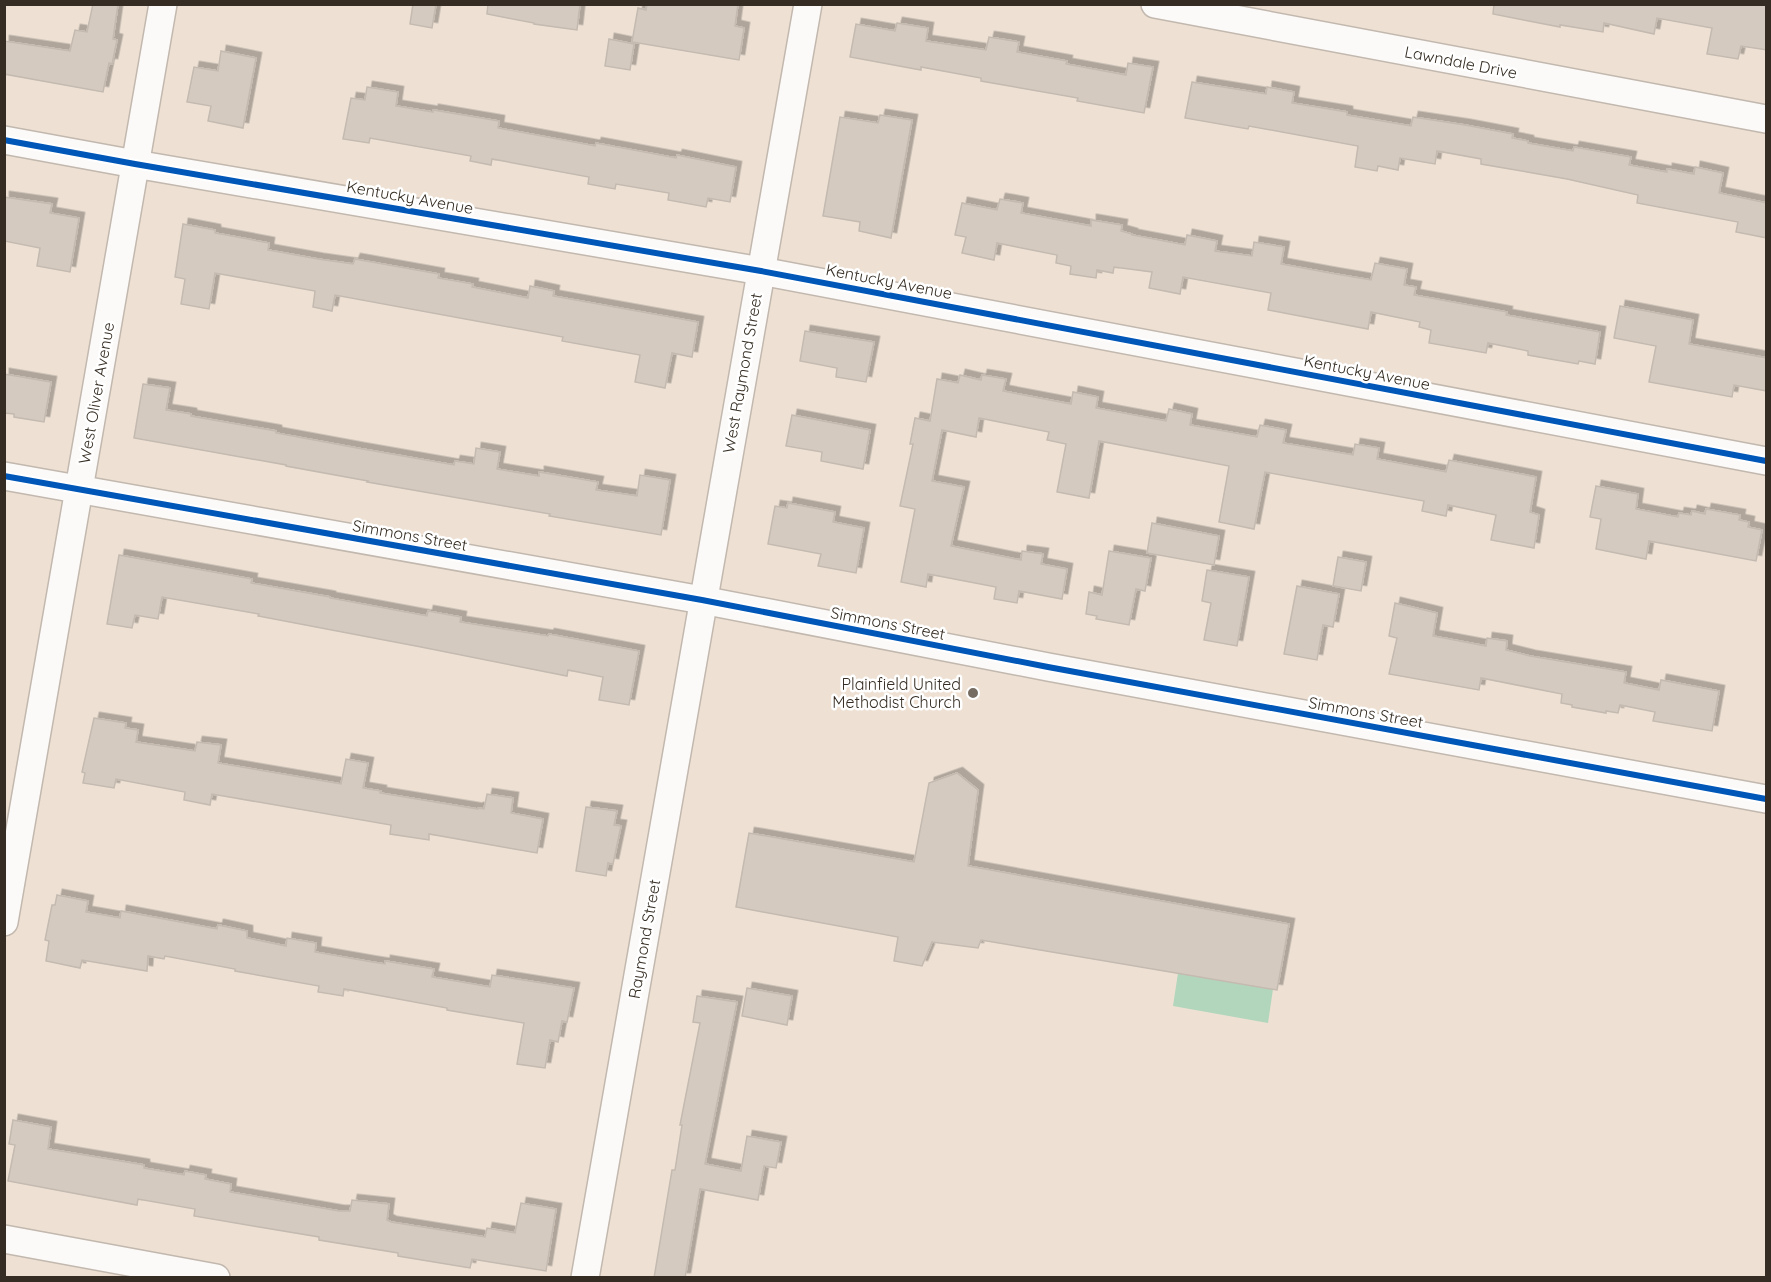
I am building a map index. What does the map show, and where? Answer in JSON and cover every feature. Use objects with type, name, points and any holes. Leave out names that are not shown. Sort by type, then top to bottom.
[{"type":"street","name":"West Oliver Avenue","points":[[4,922],[163,4]]},
{"type":"street","name":"West Raymond Street","points":[[702,600],[808,4]]},
{"type":"street","name":"Lawndale Drive","points":[[1155,4],[1767,119]]},
{"type":"street","name":"Kentucky Avenue","points":[[4,140],[761,271],[1767,461]]},
{"type":"street","name":"Simmons Street","points":[[4,476],[702,600],[1059,669],[1767,799]]},
{"type":"street","name":"Raymond Street","points":[[585,1278],[702,600]]},
{"type":"street","points":[[4,1239],[216,1278]]},
{"type":"green space","points":[[1178,973],[1273,989],[1268,1023],[1173,1006]]},
{"type":"building","points":[[93,4],[118,4],[113,39],[117,40],[103,92],[4,74],[4,41],[70,51],[75,30],[87,32]]},
{"type":"building","points":[[413,4],[436,4],[432,28],[410,24]]},
{"type":"building","points":[[488,4],[580,4],[577,30],[487,14]]},
{"type":"building","points":[[647,4],[738,4],[735,26],[744,28],[739,60],[632,42],[638,8],[646,10]]},
{"type":"building","points":[[1494,4],[1767,4],[1767,50],[1741,46],[1738,59],[1707,54],[1712,28],[1657,18],[1654,34],[1604,23],[1603,32],[1560,25],[1560,27],[1493,14]]},
{"type":"building","points":[[897,23],[928,28],[926,41],[986,50],[989,37],[1019,42],[1017,52],[1126,75],[1128,63],[1153,67],[1144,113],[1077,101],[1078,98],[981,81],[981,78],[850,57],[856,24],[895,31]]},
{"type":"building","points":[[609,39],[634,44],[630,70],[605,66]]},
{"type":"building","points":[[221,51],[256,58],[243,128],[208,121],[211,106],[187,102],[194,67],[218,71]]},
{"type":"building","points":[[1192,82],[1266,94],[1267,87],[1294,92],[1292,103],[1347,112],[1347,115],[1411,126],[1413,117],[1465,125],[1513,134],[1512,138],[1528,141],[1528,143],[1573,151],[1574,147],[1631,157],[1629,165],[1667,172],[1667,169],[1694,174],[1695,167],[1723,173],[1719,193],[1767,203],[1767,238],[1736,232],[1738,222],[1637,203],[1638,195],[1567,179],[1481,164],[1481,159],[1437,151],[1435,164],[1400,158],[1398,170],[1378,166],[1377,171],[1355,167],[1358,146],[1249,126],[1248,129],[1185,118]]},
{"type":"building","points":[[367,87],[398,92],[396,106],[499,121],[498,128],[595,146],[596,143],[676,158],[677,155],[736,167],[730,202],[708,198],[706,207],[668,200],[669,193],[616,184],[615,189],[588,184],[589,177],[492,159],[491,165],[470,161],[471,156],[370,138],[369,143],[343,139],[351,98],[365,100]]},
{"type":"building","points":[[880,115],[912,120],[891,238],[859,231],[860,222],[823,216],[840,117],[878,123]]},
{"type":"building","points":[[4,197],[52,204],[50,213],[79,218],[70,272],[37,266],[40,248],[4,241]]},
{"type":"building","points":[[1000,199],[1023,203],[1021,213],[1091,226],[1091,220],[1122,225],[1121,231],[1132,235],[1185,245],[1187,235],[1217,241],[1215,251],[1252,256],[1254,242],[1284,247],[1281,264],[1330,273],[1371,280],[1375,263],[1407,269],[1404,285],[1416,287],[1414,295],[1600,332],[1595,364],[1579,361],[1578,364],[1528,355],[1528,351],[1488,343],[1486,353],[1429,343],[1431,330],[1419,327],[1420,322],[1371,312],[1368,329],[1268,310],[1271,293],[1183,277],[1180,294],[1149,288],[1152,272],[1114,267],[1113,273],[1097,270],[1096,278],[1070,274],[1071,266],[1056,263],[1057,255],[997,243],[994,260],[962,253],[966,237],[955,235],[962,203],[997,210]]},
{"type":"building","points":[[183,224],[215,230],[215,233],[269,243],[268,250],[353,264],[355,259],[439,274],[438,278],[528,298],[530,286],[554,291],[553,296],[698,322],[692,357],[672,353],[665,388],[635,382],[640,355],[562,341],[563,337],[335,295],[332,311],[313,307],[315,291],[215,273],[209,309],[181,304],[185,279],[175,277]]},
{"type":"building","points":[[1620,306],[1693,320],[1689,344],[1767,358],[1767,391],[1734,385],[1732,397],[1649,382],[1656,346],[1614,338]]},
{"type":"building","points":[[805,331],[874,342],[866,382],[836,377],[837,368],[800,361]]},
{"type":"building","points":[[4,374],[51,382],[44,422],[4,413]]},
{"type":"building","points":[[960,375],[981,380],[982,375],[1006,379],[1003,391],[1071,404],[1073,392],[1098,397],[1096,408],[1166,421],[1169,409],[1192,414],[1190,425],[1257,437],[1260,425],[1286,430],[1283,443],[1353,455],[1355,444],[1379,448],[1377,459],[1446,472],[1449,460],[1536,477],[1530,512],[1539,515],[1534,548],[1491,540],[1496,515],[1448,505],[1446,516],[1422,511],[1424,501],[1265,472],[1254,529],[1219,522],[1229,466],[1099,441],[1089,498],[1057,492],[1066,444],[1047,440],[1049,432],[979,418],[976,437],[942,430],[932,481],[964,487],[951,546],[1021,560],[1022,551],[1043,554],[1041,564],[1067,569],[1062,599],[1019,591],[1017,603],[994,599],[996,587],[928,574],[926,587],[901,582],[915,509],[900,506],[913,444],[910,444],[915,418],[930,421],[937,379],[958,383]]},
{"type":"building","points":[[143,384],[170,388],[166,410],[357,448],[454,465],[455,461],[474,464],[476,448],[500,452],[497,469],[539,476],[539,472],[598,482],[596,490],[637,496],[640,475],[670,480],[661,535],[134,438]]},
{"type":"building","points":[[792,415],[870,430],[863,469],[821,461],[822,452],[786,446]]},
{"type":"building","points":[[1596,486],[1638,494],[1636,509],[1678,517],[1679,513],[1691,515],[1692,511],[1705,514],[1706,509],[1740,515],[1739,520],[1749,522],[1748,527],[1762,530],[1756,561],[1649,541],[1646,559],[1596,549],[1601,519],[1590,517]]},
{"type":"building","points":[[788,503],[835,512],[833,522],[864,528],[856,573],[818,566],[821,554],[768,544],[775,506],[787,508]]},
{"type":"building","points":[[1152,523],[1219,536],[1214,565],[1147,553]]},
{"type":"building","points":[[1109,551],[1151,558],[1145,591],[1136,589],[1129,625],[1096,619],[1097,616],[1086,614],[1089,592],[1102,595]]},
{"type":"building","points":[[119,555],[252,579],[251,583],[427,616],[428,611],[461,617],[460,622],[548,636],[549,634],[639,651],[629,705],[599,700],[603,677],[568,670],[567,676],[258,616],[259,614],[162,597],[158,619],[135,615],[132,628],[107,624]]},
{"type":"building","points":[[1338,557],[1366,562],[1361,591],[1333,586]]},
{"type":"building","points":[[1207,570],[1249,577],[1237,646],[1204,640],[1211,603],[1202,601]]},
{"type":"building","points":[[1297,586],[1339,594],[1333,627],[1323,625],[1317,660],[1284,654]]},
{"type":"building","points":[[1395,603],[1437,613],[1433,636],[1486,646],[1487,638],[1507,641],[1506,650],[1626,672],[1624,683],[1659,690],[1661,680],[1719,691],[1712,731],[1653,721],[1655,712],[1620,705],[1618,713],[1572,707],[1572,705],[1561,703],[1562,694],[1481,678],[1479,690],[1389,674],[1397,638],[1389,636]]},
{"type":"building","points":[[94,718],[126,723],[125,728],[138,730],[136,742],[195,751],[197,742],[221,745],[218,763],[341,784],[346,759],[368,763],[363,788],[381,791],[380,793],[478,809],[484,809],[487,794],[513,798],[511,813],[543,819],[537,853],[429,834],[429,840],[390,834],[391,825],[212,794],[210,805],[184,800],[185,792],[116,779],[114,788],[83,783],[85,773],[82,772]]},
{"type":"building","points":[[957,773],[978,790],[968,866],[1289,924],[1277,990],[981,940],[978,948],[932,942],[922,966],[894,961],[898,937],[736,907],[749,833],[914,862],[929,783]]},
{"type":"building","points":[[586,807],[617,811],[614,825],[621,826],[613,864],[608,863],[606,876],[576,871]]},
{"type":"building","points":[[57,895],[88,901],[86,912],[120,918],[121,911],[217,929],[218,925],[247,931],[247,938],[286,946],[287,938],[316,943],[315,952],[385,964],[385,961],[434,969],[432,977],[490,987],[492,975],[574,988],[567,1022],[562,1021],[558,1042],[550,1040],[545,1068],[517,1064],[524,1023],[344,989],[343,996],[318,992],[319,986],[165,956],[164,959],[148,956],[147,971],[82,960],[80,968],[46,961],[49,941],[45,940],[52,905],[55,905]]},
{"type":"building","points":[[747,988],[792,996],[787,1025],[742,1016]]},
{"type":"building","points":[[697,996],[737,1002],[705,1164],[741,1171],[747,1136],[781,1142],[776,1168],[764,1166],[758,1200],[700,1189],[685,1278],[654,1278],[700,1023],[693,1022]]},
{"type":"building","points":[[13,1120],[51,1127],[48,1149],[144,1165],[144,1168],[184,1175],[185,1171],[206,1175],[205,1179],[231,1184],[230,1192],[339,1211],[350,1211],[352,1200],[389,1204],[387,1220],[391,1222],[485,1237],[487,1228],[515,1233],[521,1203],[556,1209],[546,1271],[472,1259],[470,1268],[398,1256],[398,1253],[319,1240],[319,1237],[194,1216],[195,1209],[138,1199],[137,1205],[8,1181],[15,1145],[9,1144]]},
{"type":"cycle path","points":[[4,140],[761,271],[1766,461]]},
{"type":"cycle path","points":[[4,476],[702,600],[1048,667],[1766,799]]},
{"type":"place","name":"Plainfield United Methodist Church","points":[[973,693]]}]
